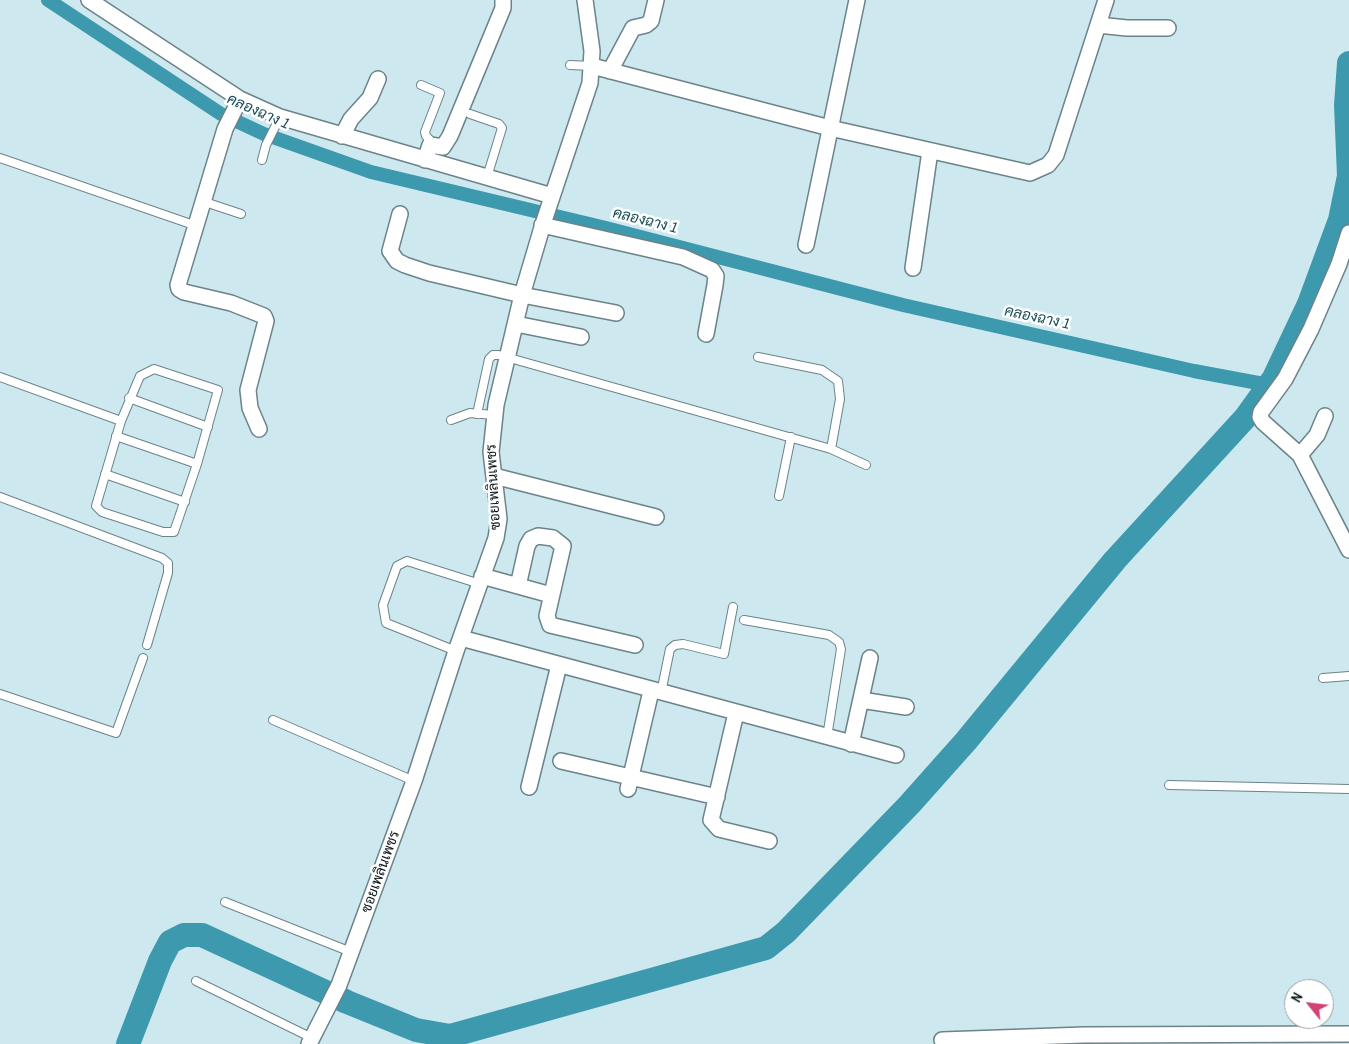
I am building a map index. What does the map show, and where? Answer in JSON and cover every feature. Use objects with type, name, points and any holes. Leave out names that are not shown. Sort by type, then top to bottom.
[{"type":"street","points":[[89,0],[238,102],[278,120],[342,136],[487,178],[546,214],[683,257],[712,270],[716,276],[716,286],[706,334]]},
{"type":"street","points":[[425,160],[430,145],[443,147],[450,136],[503,8],[503,0]]},
{"type":"street","name":"ซอยเพลินเพชร","points":[[310,1041],[324,1018],[339,985],[414,781],[458,644],[496,538],[499,519],[492,452],[494,416],[522,295],[546,214],[585,103],[592,66],[585,0]]},
{"type":"street","points":[[610,71],[633,28],[646,25],[651,21],[656,0]]},
{"type":"street","points":[[806,245],[857,0]]},
{"type":"street","points":[[592,66],[830,128],[1030,173],[1048,165],[1063,140],[1106,0]]},
{"type":"street","points":[[1098,24],[1127,28],[1168,28]]},
{"type":"street","points":[[342,136],[351,119],[370,98],[378,79]]},
{"type":"street","points":[[238,102],[228,120],[205,202],[179,277],[179,289],[264,316],[266,321],[248,390],[250,408],[259,429]]},
{"type":"street","points":[[913,268],[930,152]]},
{"type":"street","points":[[400,214],[390,246],[392,256],[397,262],[429,273],[522,295],[616,313]]},
{"type":"street","points":[[1349,233],[1339,264],[1310,329],[1285,379],[1261,412],[1260,417],[1263,422],[1300,455],[1349,550]]},
{"type":"street","points":[[516,324],[581,337]]},
{"type":"street","points":[[1300,455],[1317,435],[1325,416]]},
{"type":"street","points":[[494,476],[656,517]]},
{"type":"street","points":[[518,586],[527,546],[531,539],[538,536],[552,538],[563,546],[551,595],[548,616],[550,625],[636,645]]},
{"type":"street","points":[[481,580],[518,586],[551,595]]},
{"type":"street","points":[[458,644],[559,665],[896,755]]},
{"type":"street","points":[[850,744],[870,658]]},
{"type":"street","points":[[529,787],[559,665]]},
{"type":"street","points":[[629,783],[656,692]]},
{"type":"street","points":[[861,700],[906,707]]},
{"type":"street","points":[[736,713],[712,820],[714,826],[718,829],[769,841]]},
{"type":"street","points":[[561,761],[629,783],[717,796]]},
{"type":"street","points":[[942,1040],[1084,1035],[1349,1034]]},
{"type":"lane","points":[[570,65],[592,66]]},
{"type":"lane","points":[[421,85],[440,93],[425,132],[430,140],[430,145]]},
{"type":"lane","points":[[470,114],[499,124],[502,128],[487,178]]},
{"type":"lane","points":[[262,160],[278,120]]},
{"type":"lane","points":[[0,158],[188,223]]},
{"type":"lane","points":[[205,202],[241,214]]},
{"type":"lane","points":[[477,414],[489,359],[493,356],[508,356],[831,449],[866,465]]},
{"type":"lane","points":[[758,357],[822,370],[838,381],[840,398],[831,449]]},
{"type":"lane","points":[[154,368],[216,388],[219,393],[177,529],[171,533],[111,514],[96,506],[121,421],[140,376],[154,368]]},
{"type":"lane","points":[[0,377],[121,421]]},
{"type":"lane","points":[[130,398],[208,427]]},
{"type":"lane","points":[[451,420],[463,414],[494,416]]},
{"type":"lane","points":[[116,436],[197,464]]},
{"type":"lane","points":[[779,496],[791,437]]},
{"type":"lane","points":[[105,474],[185,502]]},
{"type":"lane","points":[[0,497],[162,558],[168,563],[168,573],[147,645]]},
{"type":"lane","points":[[458,644],[386,623],[383,605],[397,566],[408,561],[481,580]]},
{"type":"lane","points":[[656,692],[670,649],[675,645],[683,644],[724,654],[733,607]]},
{"type":"lane","points":[[744,620],[829,635],[839,642],[841,649],[827,738]]},
{"type":"lane","points":[[0,694],[111,734],[116,733],[143,658]]},
{"type":"lane","points":[[1323,678],[1349,676]]},
{"type":"lane","points":[[272,720],[414,781]]},
{"type":"lane","points":[[1169,785],[1349,789]]},
{"type":"lane","points":[[225,902],[351,952]]},
{"type":"lane","points":[[196,981],[310,1041]]},
{"type":"waterway","name":"คลองฉาง 1","points":[[48,0],[221,114],[264,134],[371,172],[606,228],[903,305],[1194,371],[1269,385]]},
{"type":"waterway","points":[[128,1044],[160,961],[170,942],[184,935],[202,935],[347,1002],[416,1030],[450,1036],[766,948],[786,932],[909,805],[966,741],[1115,560],[1246,417],[1274,378],[1309,304],[1340,220],[1349,176],[1346,105],[1349,63]]}]
